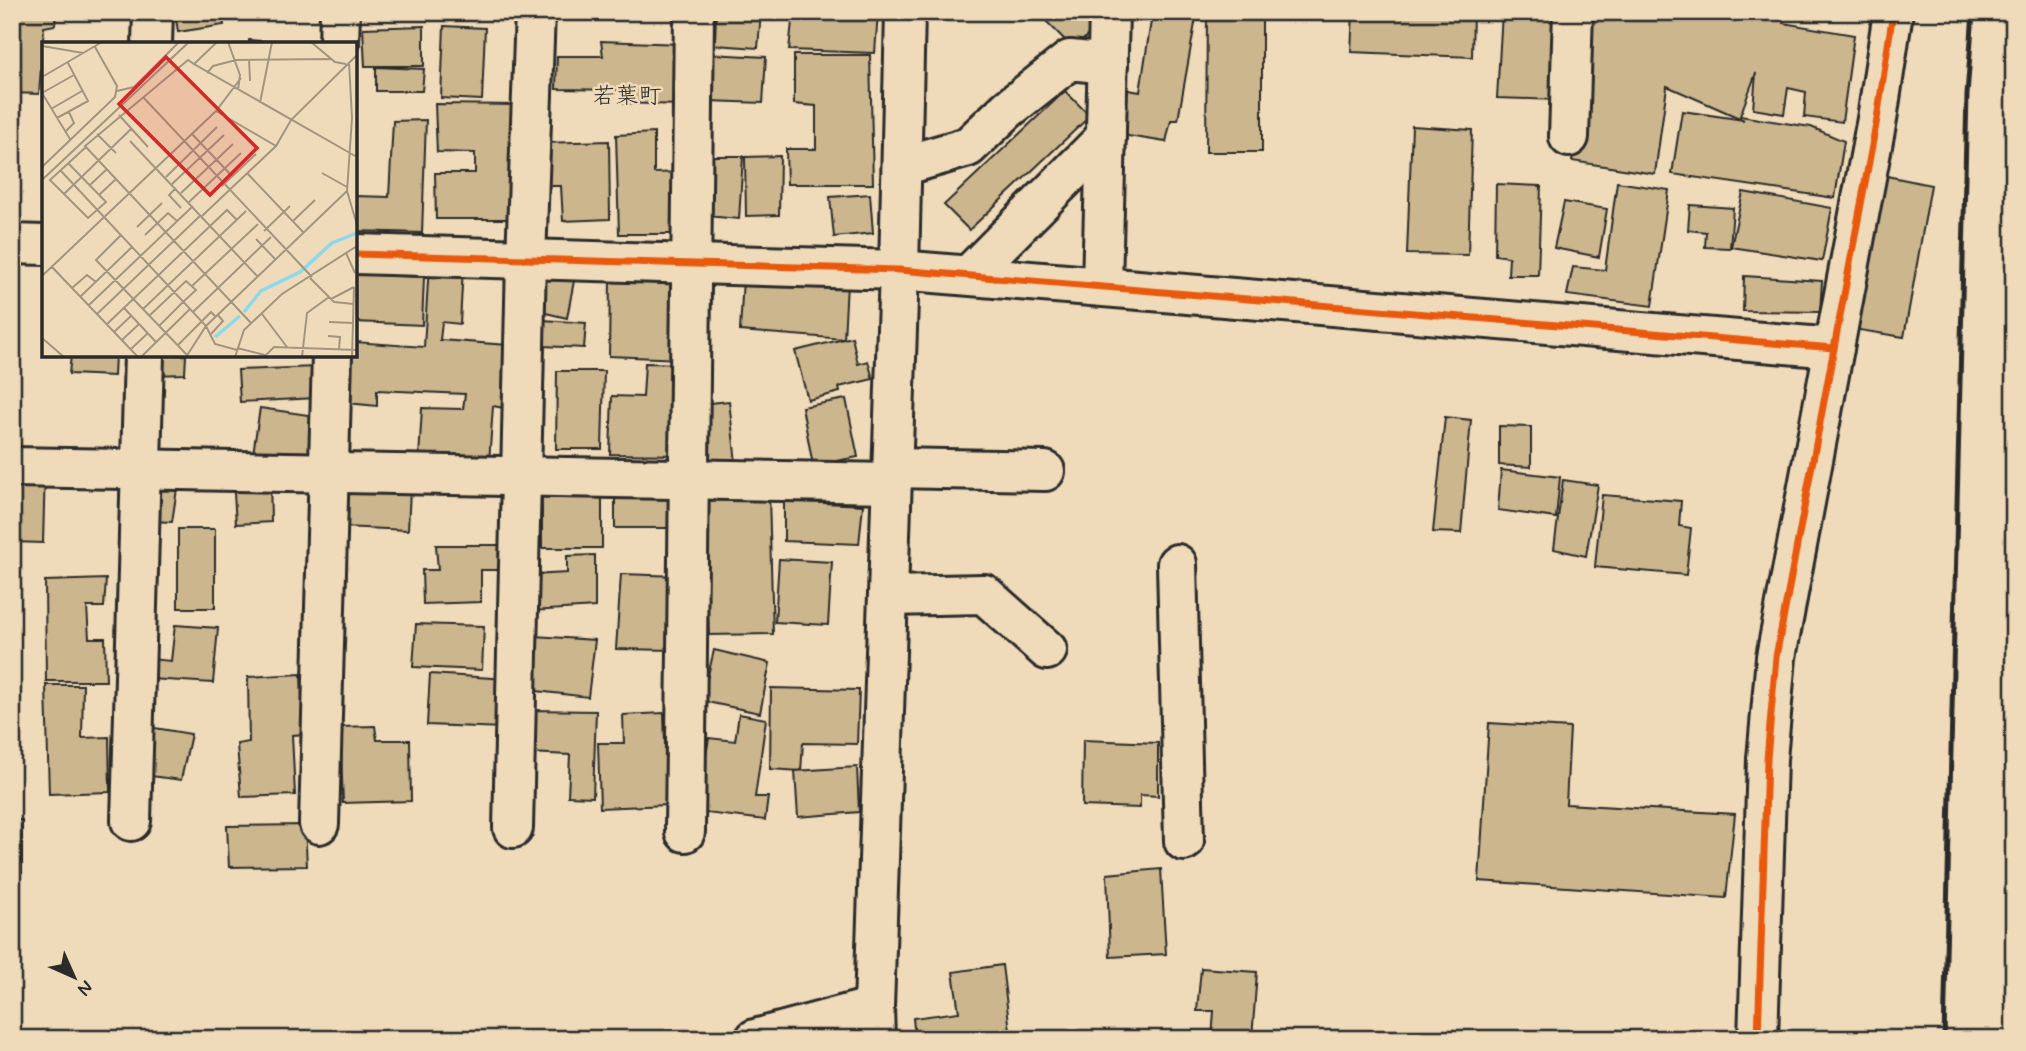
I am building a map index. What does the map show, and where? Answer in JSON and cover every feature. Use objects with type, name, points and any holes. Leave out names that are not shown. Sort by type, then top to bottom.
[{"type":"street","points":[[152,42],[153,12]]},
{"type":"street","points":[[339,42],[340,12]]},
{"type":"street","points":[[513,828],[526,259],[535,12]]},
{"type":"street","points":[[685,832],[694,12]]},
{"type":"street","points":[[755,1039],[875,1023],[905,12]]},
{"type":"street","points":[[1102,286],[1109,12]]},
{"type":"street","points":[[1569,137],[1573,12]]},
{"type":"street","points":[[1758,1039],[1767,759],[1776,657],[1877,119],[1893,12]]},
{"type":"street","points":[[902,166],[968,147],[1008,108],[1070,60],[1108,64]]},
{"type":"street","points":[[969,275],[1106,137]]},
{"type":"street","points":[[12,244],[42,245]]},
{"type":"street","points":[[357,254],[899,270],[1834,348]]},
{"type":"street","points":[[131,821],[144,357]]},
{"type":"street","points":[[319,824],[331,357]]},
{"type":"street","points":[[12,467],[688,479],[1045,471]]},
{"type":"street","points":[[1177,564],[1184,841]]},
{"type":"street","points":[[889,596],[984,594],[1047,650]]},
{"type":"building","points":[[12,12],[56,12],[55,25],[44,27],[39,94],[12,93]]},
{"type":"building","points":[[175,12],[222,12],[224,25],[178,32]]},
{"type":"building","points":[[548,12],[584,12],[584,18],[548,21]]},
{"type":"building","points":[[716,12],[761,12],[758,48],[715,45]]},
{"type":"building","points":[[793,12],[878,12],[875,53],[789,50]]},
{"type":"building","points":[[1090,12],[1100,23],[1074,49],[1038,13]]},
{"type":"building","points":[[1120,12],[1197,12],[1178,120],[1171,120],[1166,142],[1115,134],[1123,89],[1140,92],[1151,21],[1120,16]]},
{"type":"building","points":[[1207,12],[1262,12],[1262,152],[1206,152]]},
{"type":"building","points":[[1353,12],[1473,12],[1472,57],[1351,52]]},
{"type":"building","points":[[1502,12],[1562,12],[1558,100],[1497,98]]},
{"type":"building","points":[[1595,12],[1778,12],[1785,15],[1783,23],[1854,35],[1842,122],[1804,117],[1806,92],[1788,88],[1784,114],[1753,109],[1756,73],[1740,116],[1811,127],[1844,141],[1835,198],[1672,174],[1682,111],[1744,120],[1667,86],[1655,174],[1572,161]]},
{"type":"building","points":[[424,26],[424,66],[365,66],[363,28]]},
{"type":"building","points":[[444,26],[485,28],[482,100],[441,98]]},
{"type":"building","points":[[601,41],[681,44],[679,105],[624,103],[624,90],[556,89],[557,56],[603,56]]},
{"type":"building","points":[[710,54],[766,57],[763,103],[709,101]]},
{"type":"building","points":[[794,55],[870,55],[873,184],[787,184],[786,149],[816,149],[816,106],[794,104]]},
{"type":"building","points":[[376,67],[424,69],[422,91],[376,91]]},
{"type":"building","points":[[1065,91],[1090,116],[969,230],[944,205]]},
{"type":"building","points":[[435,104],[520,105],[511,219],[436,219],[435,173],[475,173],[475,153],[437,152]]},
{"type":"building","points":[[426,120],[422,233],[357,231],[357,196],[389,197],[393,121]]},
{"type":"building","points":[[1412,126],[1472,130],[1468,255],[1407,254]]},
{"type":"building","points":[[654,133],[654,173],[687,172],[688,234],[619,234],[616,135]]},
{"type":"building","points":[[609,141],[610,219],[563,221],[561,186],[541,186],[541,143]]},
{"type":"building","points":[[710,156],[743,156],[739,219],[707,216]]},
{"type":"building","points":[[780,156],[779,215],[746,216],[745,157]]},
{"type":"building","points":[[1882,175],[1931,185],[1904,337],[1853,329]]},
{"type":"building","points":[[1617,182],[1669,190],[1652,306],[1567,295],[1573,267],[1605,270]]},
{"type":"building","points":[[1496,184],[1541,186],[1538,275],[1508,275],[1509,257],[1495,255]]},
{"type":"building","points":[[1743,192],[1832,208],[1822,261],[1731,247]]},
{"type":"building","points":[[870,194],[873,233],[834,237],[830,197]]},
{"type":"building","points":[[1564,202],[1607,209],[1599,257],[1554,248]]},
{"type":"building","points":[[1690,205],[1733,208],[1730,248],[1705,247],[1706,232],[1688,230]]},
{"type":"building","points":[[685,264],[681,359],[609,356],[610,279]]},
{"type":"building","points":[[429,265],[463,267],[460,324],[442,322],[440,340],[508,345],[504,408],[493,406],[489,462],[419,458],[422,408],[463,409],[465,394],[377,390],[377,406],[347,403],[351,357],[357,357],[357,342],[424,347]]},
{"type":"building","points":[[541,265],[576,270],[567,318],[533,310]]},
{"type":"building","points":[[357,274],[424,277],[422,325],[357,322]]},
{"type":"building","points":[[1744,276],[1822,281],[1820,312],[1743,311]]},
{"type":"building","points":[[743,278],[847,283],[844,339],[740,331]]},
{"type":"building","points":[[543,320],[586,323],[584,348],[543,346]]},
{"type":"building","points":[[852,337],[858,364],[868,361],[873,379],[839,387],[840,392],[808,400],[795,351]]},
{"type":"building","points":[[71,357],[115,357],[114,376],[69,374]]},
{"type":"building","points":[[155,357],[186,357],[185,374],[154,375]]},
{"type":"building","points":[[645,363],[686,364],[684,455],[610,454],[612,396],[643,397]]},
{"type":"building","points":[[315,367],[316,398],[240,402],[238,370]]},
{"type":"building","points":[[557,371],[604,371],[602,449],[556,449]]},
{"type":"building","points":[[846,399],[858,457],[813,465],[802,407]]},
{"type":"building","points":[[729,401],[736,463],[706,467],[700,404]]},
{"type":"building","points":[[260,408],[329,418],[321,469],[252,460]]},
{"type":"building","points":[[1445,417],[1471,420],[1461,533],[1433,532]]},
{"type":"building","points":[[1499,426],[1531,427],[1531,467],[1499,465]]},
{"type":"building","points":[[12,468],[45,468],[43,543],[12,542]]},
{"type":"building","points":[[1501,470],[1560,477],[1556,518],[1498,510]]},
{"type":"building","points":[[270,474],[271,522],[236,524],[233,478]]},
{"type":"building","points":[[157,475],[179,476],[172,522],[150,521]]},
{"type":"building","points":[[1563,480],[1598,485],[1586,556],[1554,549]]},
{"type":"building","points":[[676,483],[678,528],[615,528],[615,485]]},
{"type":"building","points":[[344,486],[410,489],[408,530],[342,527]]},
{"type":"building","points":[[542,495],[602,495],[602,548],[542,548]]},
{"type":"building","points":[[1602,495],[1681,501],[1679,526],[1691,528],[1686,575],[1595,567]]},
{"type":"building","points":[[769,497],[773,634],[709,635],[704,501]]},
{"type":"building","points":[[784,501],[863,505],[859,544],[784,541]]},
{"type":"building","points":[[178,529],[215,529],[215,608],[178,608]]},
{"type":"building","points":[[436,545],[506,545],[507,570],[481,570],[481,602],[423,604],[422,570],[438,570]]},
{"type":"building","points":[[595,555],[595,607],[532,611],[532,575],[567,573],[567,556]]},
{"type":"building","points":[[779,559],[832,562],[828,625],[775,622]]},
{"type":"building","points":[[621,574],[679,576],[677,650],[616,649]]},
{"type":"building","points":[[106,579],[104,607],[87,607],[89,638],[105,638],[106,681],[46,681],[45,581]]},
{"type":"building","points":[[416,624],[484,626],[482,670],[413,667]]},
{"type":"building","points":[[175,625],[218,628],[213,683],[135,678],[139,658],[171,661]]},
{"type":"building","points":[[534,636],[595,640],[588,697],[528,690]]},
{"type":"building","points":[[714,650],[770,663],[760,713],[702,701]]},
{"type":"building","points":[[301,674],[302,699],[319,699],[320,733],[292,735],[295,795],[241,797],[237,744],[249,742],[248,677]]},
{"type":"building","points":[[430,674],[507,679],[504,728],[427,725]]},
{"type":"building","points":[[46,685],[83,685],[82,738],[109,737],[110,792],[49,794]]},
{"type":"building","points":[[771,688],[859,690],[857,744],[803,743],[801,771],[770,769]]},
{"type":"building","points":[[532,710],[596,711],[593,797],[568,796],[570,755],[529,753]]},
{"type":"building","points":[[664,713],[667,805],[600,808],[598,743],[624,743],[623,715]]},
{"type":"building","points":[[739,714],[766,719],[755,797],[768,797],[765,820],[697,812],[709,738],[735,741]]},
{"type":"building","points":[[1489,723],[1570,728],[1566,804],[1735,814],[1726,898],[1479,881]]},
{"type":"building","points":[[143,726],[191,734],[181,780],[135,774]]},
{"type":"building","points":[[375,726],[377,740],[410,740],[411,801],[343,803],[340,727]]},
{"type":"building","points":[[1083,740],[1158,743],[1158,796],[1140,795],[1140,808],[1082,806]]},
{"type":"building","points":[[857,767],[859,812],[798,817],[795,771]]},
{"type":"building","points":[[12,820],[22,820],[22,873],[12,873]]},
{"type":"building","points":[[305,825],[307,866],[229,867],[227,826]]},
{"type":"building","points":[[1161,869],[1166,954],[1110,957],[1107,874]]},
{"type":"building","points":[[1002,965],[1011,1039],[915,1039],[913,1018],[959,1012],[953,972]]},
{"type":"building","points":[[1201,968],[1257,972],[1252,1039],[1212,1039],[1214,1011],[1197,1011]]},
{"type":"railway","points":[[1944,1039],[1967,95],[1973,12]]},
{"type":"cycle path","points":[[1758,1039],[1767,759],[1776,657],[1877,119],[1893,12]]},
{"type":"cycle path","points":[[357,254],[899,270],[1834,348]]},
{"type":"district","name":"若葉町","points":[[627,95]]}]
